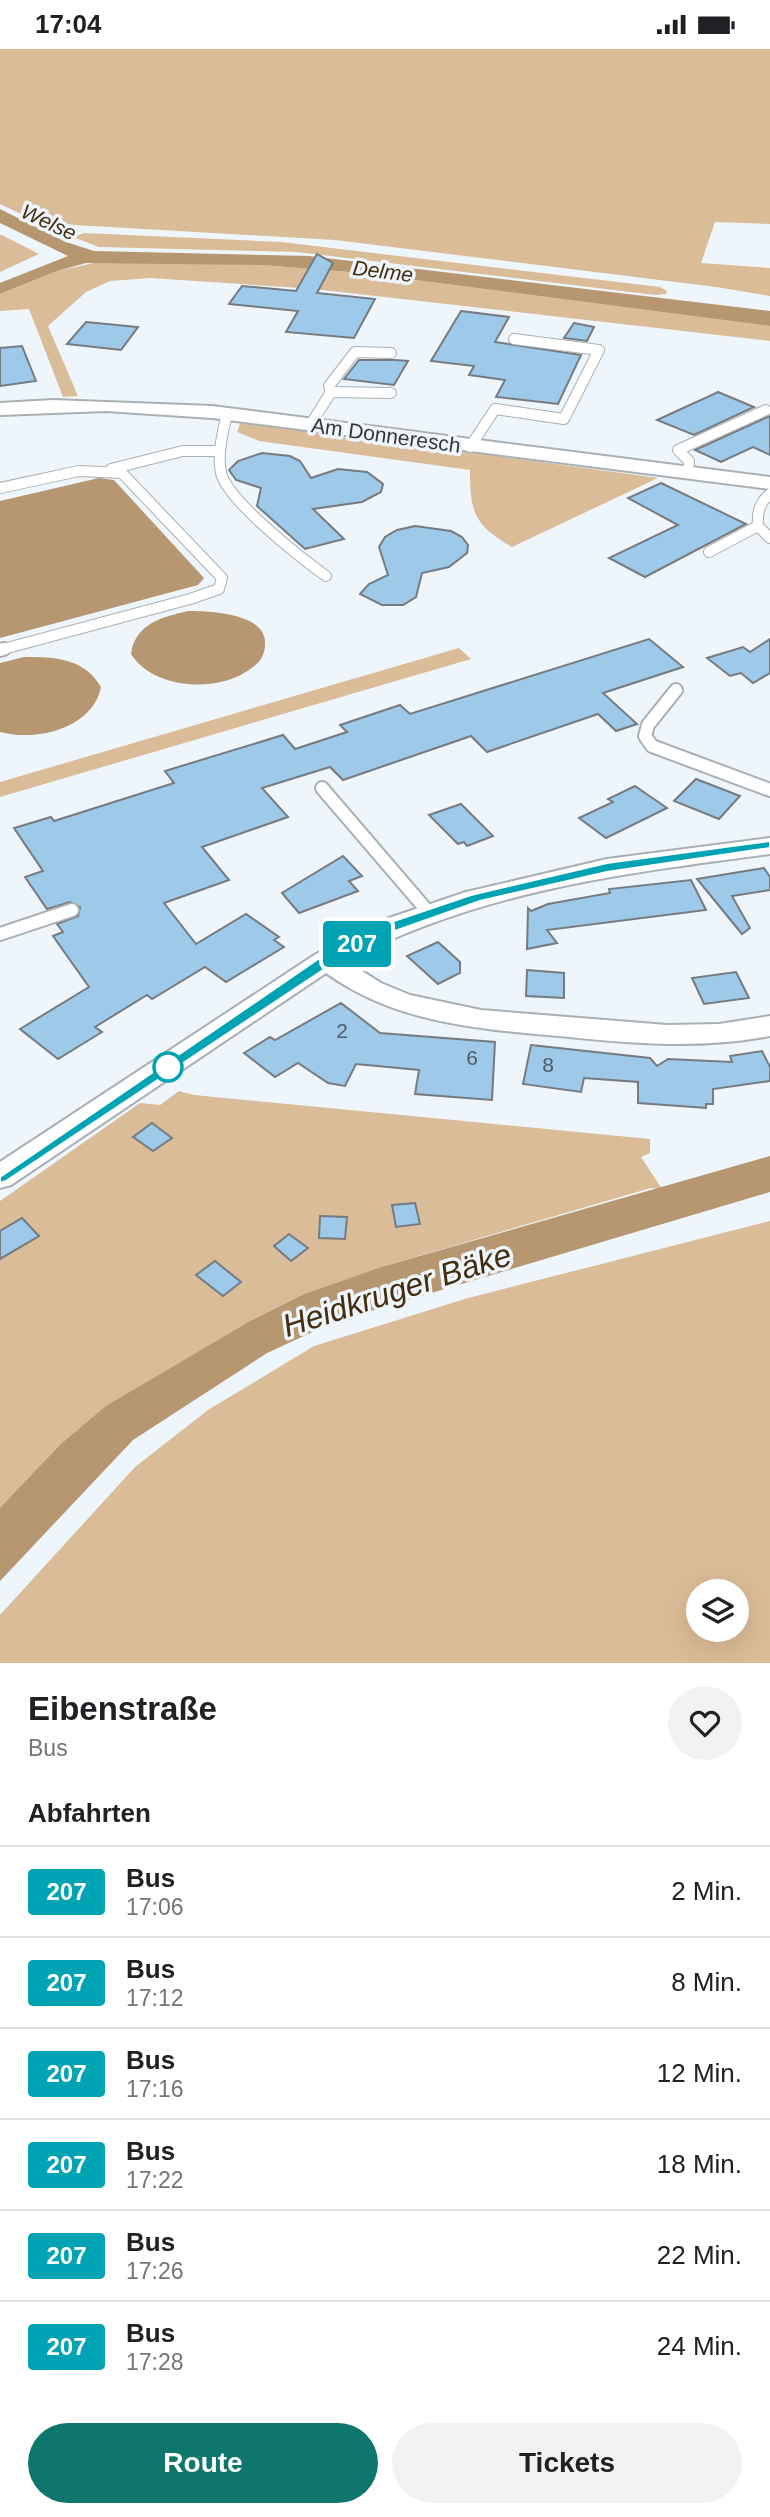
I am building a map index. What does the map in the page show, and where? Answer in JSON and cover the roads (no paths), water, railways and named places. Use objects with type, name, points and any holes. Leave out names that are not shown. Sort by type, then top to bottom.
[{"type":"street","name":"Am Donneresch","points":[[0,409],[84,405],[227,413],[470,447],[770,483]]},
{"type":"street","points":[[0,1177],[326,960],[390,927],[476,898],[607,867],[770,846]]},
{"type":"street","points":[[326,960],[365,988],[400,1002],[452,1016],[663,1035],[746,1032],[770,1026]]},
{"type":"lane","points":[[470,447],[495,409],[564,419],[599,350],[514,339]]},
{"type":"lane","points":[[311,424],[331,393],[329,386],[355,352],[360,350],[391,353]]},
{"type":"lane","points":[[331,393],[391,393]]},
{"type":"lane","points":[[688,473],[689,461],[678,450],[766,410]]},
{"type":"lane","points":[[227,413],[220,451],[224,482],[302,561],[326,576]]},
{"type":"lane","points":[[0,488],[111,469],[183,450],[220,451]]},
{"type":"lane","points":[[0,650],[219,589],[222,578],[122,473],[111,469]]},
{"type":"lane","points":[[758,526],[760,504],[770,494]]},
{"type":"lane","points":[[758,526],[770,538]]},
{"type":"lane","points":[[709,552],[758,526]]},
{"type":"lane","points":[[676,691],[649,725],[645,736],[652,746],[770,790]]},
{"type":"lane","points":[[322,788],[430,914]]},
{"type":"lane","points":[[0,934],[72,910]]},
{"type":"water","name":"Delme","points":[[0,209],[66,242],[94,251],[309,256],[770,311],[770,326],[361,273],[263,265],[86,263],[57,271],[0,294],[0,283],[68,256],[0,223]]},
{"type":"water","points":[[99,478],[114,480],[204,578],[198,585],[0,638],[0,501]]},
{"type":"water","points":[[188,611],[222,613],[247,620],[257,626],[263,634],[265,644],[260,660],[239,676],[206,684],[171,681],[141,666],[131,654],[138,635],[151,623]]},
{"type":"water","points":[[24,657],[68,661],[86,670],[101,687],[96,701],[87,713],[61,729],[30,735],[0,732],[0,663]]},
{"type":"water","name":"Heidkruger Bäke","points":[[770,1156],[770,1192],[334,1322],[267,1353],[133,1440],[0,1581],[0,1508],[61,1444],[106,1406],[252,1320],[304,1294],[381,1267]]},
{"type":"water label","name":"Welse","points":[[49,222]]}]
